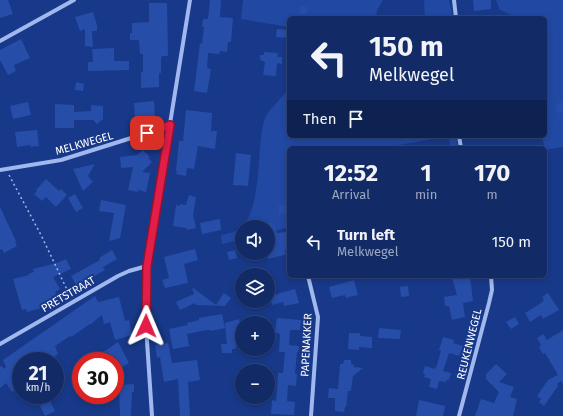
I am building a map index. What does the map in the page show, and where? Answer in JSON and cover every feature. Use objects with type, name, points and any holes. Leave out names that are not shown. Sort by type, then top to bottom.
[{"type":"street","points":[[0,41],[74,0]]},
{"type":"street","points":[[152,416],[146,326],[147,266],[190,0]]},
{"type":"street","points":[[454,0],[456,16]]},
{"type":"street","name":"MELKWEGEL","points":[[0,170],[61,160],[170,125]]},
{"type":"street","name":"PRETSTRAAT","points":[[0,344],[128,271],[147,266]]},
{"type":"street","name":"PAPENAKKER","points":[[308,278],[318,317],[311,416]]},
{"type":"street","name":"REUKENWEGEL","points":[[459,416],[492,290],[491,278]]},
{"type":"path","points":[[6,169],[41,235],[73,301]]},
{"type":"shaded area","points":[[243,0],[383,0],[377,10],[376,16],[287,16],[287,27],[241,19]]},
{"type":"shaded area","points":[[424,0],[449,0],[453,16],[425,16]]},
{"type":"shaded area","points":[[496,0],[563,0],[563,147],[547,150],[547,146],[544,146],[542,138],[547,138],[547,16],[514,16],[500,10]]},
{"type":"shaded area","points":[[287,91],[287,138],[437,138],[399,146],[287,146],[287,228],[275,231],[275,220],[247,220],[255,197],[263,125],[270,110]]},
{"type":"shaded area","points":[[448,138],[456,138],[458,146],[450,146]]},
{"type":"shaded area","points":[[235,232],[235,241],[222,244],[221,235]]},
{"type":"building","points":[[0,0],[8,0],[13,14],[0,18]]},
{"type":"building","points":[[210,0],[221,0],[220,17],[233,18],[231,42],[228,42],[227,52],[220,51],[219,54],[208,53],[207,68],[211,69],[207,93],[194,91],[200,43],[202,44],[204,27],[202,27],[203,19],[208,19]]},
{"type":"building","points":[[473,0],[491,0],[491,9],[474,11]]},
{"type":"building","points":[[149,3],[167,3],[168,56],[161,57],[159,87],[141,88],[143,54],[140,54],[139,40],[130,40],[130,33],[132,33],[132,23],[149,22]]},
{"type":"building","points":[[300,6],[308,7],[307,15],[299,14]]},
{"type":"building","points":[[93,12],[97,25],[97,31],[92,31],[93,47],[85,46],[85,29],[80,31],[75,17]]},
{"type":"building","points":[[277,29],[287,30],[287,38],[276,37]]},
{"type":"building","points":[[21,39],[30,58],[14,65],[16,71],[8,75],[0,60],[0,50]]},
{"type":"building","points":[[114,48],[114,61],[129,61],[129,70],[88,71],[88,62],[93,62],[92,49]]},
{"type":"building","points":[[264,52],[278,53],[277,57],[282,57],[282,64],[277,63],[276,76],[263,75],[265,62],[260,60],[260,55],[264,55]]},
{"type":"building","points":[[76,82],[84,84],[83,91],[75,90]]},
{"type":"building","points":[[154,101],[155,118],[135,120],[134,103]]},
{"type":"building","points":[[28,102],[31,115],[13,119],[10,106]]},
{"type":"building","points":[[563,102],[563,112],[557,113],[555,104]]},
{"type":"building","points":[[55,104],[74,105],[74,112],[91,111],[91,105],[103,106],[103,119],[97,124],[93,120],[74,120],[74,128],[55,128]]},
{"type":"building","points":[[186,110],[212,113],[211,131],[217,131],[215,149],[198,146],[194,169],[187,168],[186,176],[176,174],[176,171],[179,141],[183,141]]},
{"type":"building","points":[[37,130],[39,146],[31,147],[30,145],[17,147],[15,132]]},
{"type":"building","points":[[143,150],[150,157],[148,158],[152,162],[142,172],[150,173],[146,192],[128,190],[133,167],[121,168],[120,157],[137,155]]},
{"type":"building","points":[[236,153],[251,155],[248,186],[233,185]]},
{"type":"building","points":[[95,164],[88,176],[93,182],[83,191],[73,169]]},
{"type":"building","points":[[46,179],[59,191],[61,189],[67,195],[56,207],[46,197],[42,201],[34,194]]},
{"type":"building","points":[[75,194],[83,208],[76,212],[68,198]]},
{"type":"building","points":[[189,195],[196,197],[193,215],[196,228],[187,230],[186,228],[173,226],[176,205],[186,205]]},
{"type":"building","points":[[101,200],[126,205],[120,238],[109,241],[114,213],[99,211]]},
{"type":"building","points":[[287,204],[287,213],[279,215],[278,206]]},
{"type":"building","points":[[0,207],[17,246],[4,253],[2,249],[0,250]]},
{"type":"building","points":[[220,219],[221,230],[202,234],[200,223]]},
{"type":"building","points":[[275,226],[277,233],[286,232],[287,250],[285,250],[286,254],[275,257]]},
{"type":"building","points":[[195,249],[198,260],[184,264],[188,283],[165,288],[162,280],[169,278],[164,257]]},
{"type":"building","points":[[112,250],[117,259],[103,267],[105,270],[77,286],[71,276],[100,260],[99,258]]},
{"type":"building","points":[[235,250],[235,258],[229,260],[227,252]]},
{"type":"building","points":[[66,259],[71,269],[53,277],[60,289],[55,292],[59,301],[45,309],[45,307],[27,312],[26,309],[22,310],[13,279],[29,275],[28,274],[34,272],[33,269],[57,263]]},
{"type":"building","points":[[452,278],[470,278],[473,301],[463,303],[465,317],[452,320],[449,306],[445,306],[444,297],[457,295]]},
{"type":"building","points":[[354,280],[358,295],[346,298],[345,295],[332,298],[329,287]]},
{"type":"building","points":[[408,286],[409,296],[401,297],[400,287]]},
{"type":"building","points":[[192,287],[216,305],[224,293],[231,298],[225,306],[196,305],[195,303],[180,310],[176,302],[194,294]]},
{"type":"building","points":[[295,289],[299,303],[284,306],[283,302],[275,304],[275,295]]},
{"type":"building","points":[[548,293],[559,310],[543,319],[541,315],[530,322],[525,313],[541,303],[544,300],[542,297]]},
{"type":"building","points":[[95,296],[98,302],[119,297],[125,321],[129,320],[132,335],[115,340],[110,322],[104,324],[102,315],[91,324],[55,346],[57,352],[14,352]]},
{"type":"building","points":[[222,314],[225,328],[187,334],[189,346],[173,349],[169,329],[188,325],[187,323],[199,320],[199,318]]},
{"type":"building","points":[[515,317],[519,324],[511,329],[506,322]]},
{"type":"building","points":[[277,318],[301,320],[300,330],[290,330],[289,345],[299,346],[295,374],[297,374],[296,386],[288,385],[287,401],[295,402],[294,415],[271,414],[272,404],[275,404],[276,401],[278,373],[283,373],[285,352],[279,352],[280,334],[275,332]]},
{"type":"building","points":[[235,320],[235,349],[232,349],[232,353],[222,353],[221,344],[227,344],[225,323]]},
{"type":"building","points":[[379,328],[401,330],[400,339],[378,338]]},
{"type":"building","points":[[563,330],[563,384],[561,381],[557,384],[558,386],[544,406],[539,402],[541,399],[537,396],[548,380],[558,375],[545,353],[543,354],[539,347],[541,345],[537,338],[543,334],[547,340]]},
{"type":"building","points":[[349,333],[360,333],[360,336],[372,337],[372,348],[359,347],[359,350],[348,349]]},
{"type":"building","points":[[443,337],[454,340],[453,343],[463,346],[459,356],[449,353],[443,371],[451,373],[449,380],[446,380],[446,382],[439,381],[437,389],[429,387],[431,379],[424,377],[425,374],[423,373],[425,366],[436,368]]},
{"type":"building","points":[[118,342],[123,352],[104,352]]},
{"type":"building","points":[[168,343],[172,363],[197,360],[200,380],[188,382],[190,416],[180,416],[178,379],[164,382],[160,357],[157,358],[155,345]]},
{"type":"building","points":[[124,353],[129,363],[124,366]]},
{"type":"building","points":[[12,354],[12,392],[6,383],[0,388],[0,367],[2,366],[4,369],[6,367],[3,360]]},
{"type":"building","points":[[344,360],[351,360],[351,364],[354,365],[354,367],[363,368],[353,376],[351,391],[348,391],[344,412],[335,411],[335,398],[328,398],[329,388],[338,389],[340,364],[343,364]]},
{"type":"building","points":[[496,364],[507,374],[499,382],[514,387],[510,397],[517,399],[513,416],[475,416],[481,399],[494,403],[499,392],[486,379],[486,374]]},
{"type":"building","points":[[134,384],[134,392],[132,392],[131,416],[120,416],[120,404],[124,404],[124,385]]},
{"type":"building","points":[[419,400],[445,406],[443,416],[416,416]]},
{"type":"building","points":[[43,404],[52,404],[55,411],[45,416],[40,406]]},
{"type":"route","points":[[146,326],[147,266],[170,125],[147,133]]}]
